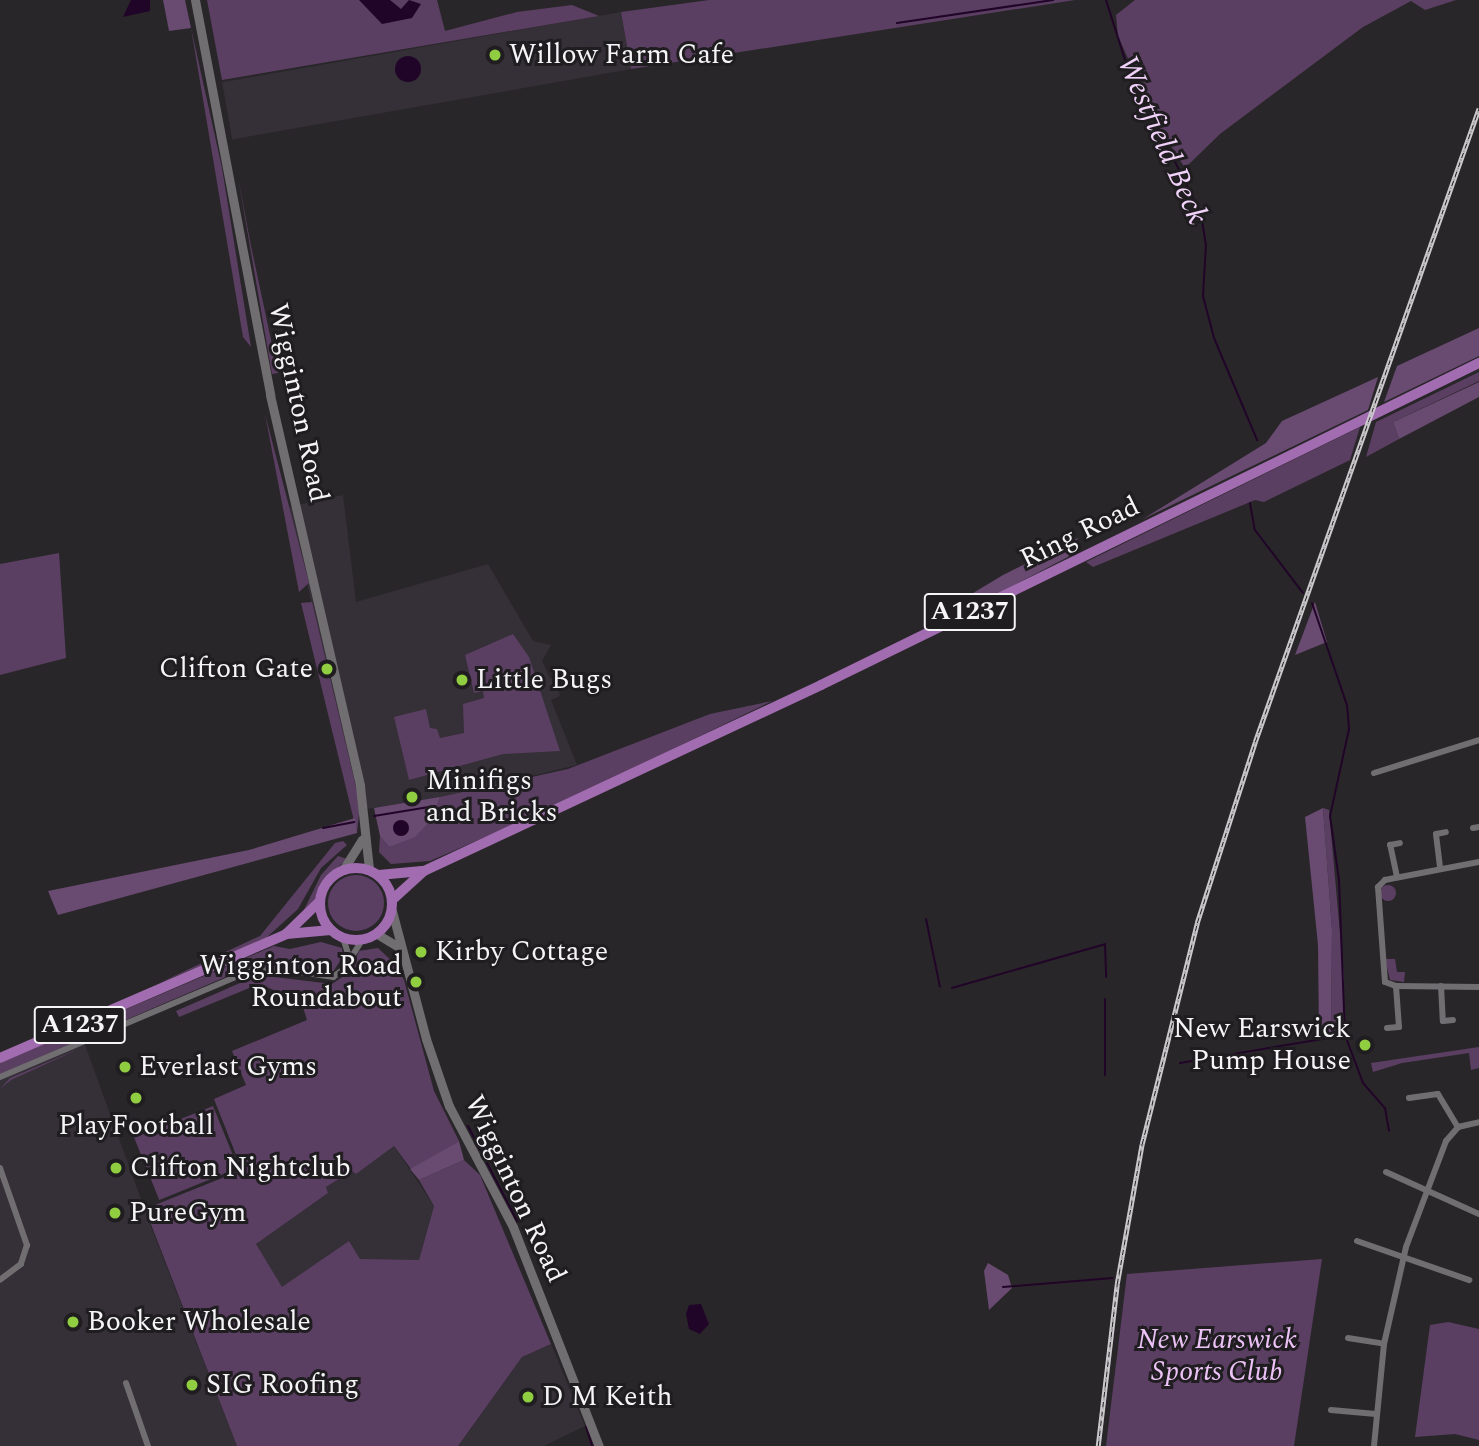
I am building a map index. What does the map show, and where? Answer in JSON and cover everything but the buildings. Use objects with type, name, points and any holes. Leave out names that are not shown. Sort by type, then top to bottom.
[{"type":"highway","name":"Ring Road","points":[[425,871],[587,797],[1479,363]]},
{"type":"highway","points":[[342,870],[374,872],[392,905],[377,934],[362,940],[342,938],[331,930],[319,902],[326,882],[342,870]]},
{"type":"highway","name":"A1237","points":[[374,872],[425,871]]},
{"type":"highway","name":"A1237","points":[[392,905],[425,871]]},
{"type":"highway","name":"A1237","points":[[286,934],[319,902]]},
{"type":"highway","name":"A1237","points":[[0,1058],[286,934],[331,930]]},
{"type":"main road","name":"Wigginton Road","points":[[195,0],[270,395],[365,814],[362,840]]},
{"type":"main road","points":[[342,870],[362,840]]},
{"type":"main road","points":[[362,840],[374,872]]},
{"type":"main road","name":"Wigginton Road","points":[[392,905],[400,948],[449,1106],[513,1227],[599,1446]]},
{"type":"main road","points":[[377,934],[400,948]]},
{"type":"street","points":[[1374,773],[1479,740]]},
{"type":"street","points":[[1426,835],[1446,832]]},
{"type":"street","points":[[1436,834],[1440,867]]},
{"type":"street","points":[[1381,848],[1400,843]]},
{"type":"street","points":[[1390,845],[1396,877]]},
{"type":"street","points":[[1479,862],[1396,877],[1378,887],[1383,979],[1396,986],[1479,987]]},
{"type":"street","points":[[342,938],[350,959]]},
{"type":"street","points":[[1,1078],[247,972],[281,969],[328,978],[341,973],[362,940]]},
{"type":"street","points":[[1396,986],[1399,1027]]},
{"type":"street","points":[[1441,986],[1443,1021]]},
{"type":"street","points":[[1434,1021],[1453,1020]]},
{"type":"street","points":[[1387,1028],[1408,1027]]},
{"type":"street","points":[[1409,1098],[1438,1094],[1458,1127]]},
{"type":"street","points":[[1374,1446],[1384,1344],[1403,1257],[1446,1142],[1458,1127],[1479,1122]]},
{"type":"street","points":[[0,1168],[27,1245],[21,1264],[0,1280]]},
{"type":"street","points":[[1386,1172],[1479,1214]]},
{"type":"street","points":[[1357,1241],[1469,1280]]},
{"type":"street","points":[[1349,1338],[1384,1344]]},
{"type":"street","points":[[126,1383],[148,1446]]},
{"type":"street","points":[[1331,1410],[1376,1414]]},
{"type":"shaded area","points":[[131,0],[150,0],[150,11],[123,17]]},
{"type":"shaded area","points":[[163,0],[185,0],[191,28],[169,31]]},
{"type":"shaded area","points":[[359,0],[390,0],[401,9],[409,0],[421,4],[412,18],[382,24]]},
{"type":"shaded area","points":[[621,12],[631,69],[232,139],[222,82]]},
{"type":"shaded area","points":[[408,56],[417,60],[421,69],[417,78],[408,82],[399,78],[395,69],[399,60]]},
{"type":"shaded area","points":[[1479,328],[1479,356],[1384,402],[1397,366]]},
{"type":"shaded area","points":[[1378,377],[1368,410],[1143,519],[1266,443],[1282,421]]},
{"type":"shaded area","points":[[1479,382],[1479,397],[1399,439],[1393,422]]},
{"type":"shaded area","points":[[343,495],[356,602],[488,564],[533,641],[551,645],[542,661],[550,678],[556,680],[560,696],[551,700],[577,765],[411,805],[360,809],[289,507]]},
{"type":"shaded area","points":[[1078,538],[1068,557],[983,601],[930,619],[1003,575]]},
{"type":"shaded area","points":[[1315,602],[1327,642],[1295,655]]},
{"type":"shaded area","points":[[440,797],[432,819],[415,837],[389,847],[380,836],[374,808]]},
{"type":"shaded area","points":[[1323,808],[1332,930],[1331,1036],[1319,1038],[1318,945],[1305,817]]},
{"type":"shaded area","points":[[355,818],[357,833],[58,915],[48,891],[249,850]]},
{"type":"shaded area","points":[[401,820],[407,822],[407,834],[401,836],[395,834],[393,828],[395,822]]},
{"type":"shaded area","points":[[81,1034],[153,1232],[237,1446],[0,1446],[0,1067]]},
{"type":"shaded area","points":[[459,1141],[464,1160],[419,1180],[410,1169]]},
{"type":"shaded area","points":[[394,1146],[434,1206],[419,1260],[403,1263],[360,1259],[349,1241],[282,1288],[256,1244],[328,1193],[326,1187],[353,1171],[356,1173]]},
{"type":"shaded area","points":[[988,1263],[1008,1275],[1012,1288],[989,1310],[984,1271]]},
{"type":"shaded area","points":[[701,1304],[709,1324],[700,1334],[689,1329],[686,1314],[689,1305]]},
{"type":"shaded area","name":"D M Keith","points":[[551,1344],[585,1426],[544,1446],[458,1446],[522,1357]]},
{"type":"green space","points":[[207,0],[437,0],[445,31],[517,12],[572,5],[599,16],[222,80]]},
{"type":"green space","points":[[709,0],[1075,0],[631,69],[621,12]]},
{"type":"green space","points":[[1135,0],[1456,0],[1425,10],[1411,1],[1363,27],[1220,134],[1185,168],[1157,124],[1118,36],[1116,15]]},
{"type":"green space","points":[[191,28],[222,168],[251,347],[243,337]]},
{"type":"green space","points":[[238,177],[251,246],[278,373],[272,374]]},
{"type":"green space","points":[[1479,372],[1479,381],[1393,422],[1399,439],[1366,457],[1376,422]]},
{"type":"green space","points":[[265,414],[309,583],[299,592]]},
{"type":"green space","points":[[1360,427],[1350,460],[1264,502],[1255,500],[1093,567],[1086,562]]},
{"type":"green space","points":[[59,553],[66,658],[0,675],[0,564]]},
{"type":"green space","points":[[312,602],[360,804],[357,833],[301,603]]},
{"type":"green space","points":[[513,634],[529,657],[560,751],[503,754],[409,780],[394,717],[426,709],[430,728],[437,729],[440,738],[464,733],[463,704],[484,698],[483,691],[474,693],[465,655]]},
{"type":"green space","points":[[772,701],[543,812],[430,861],[391,864],[379,852],[380,836],[389,847],[432,819],[440,797],[568,769],[710,714]]},
{"type":"green space","points":[[1323,808],[1329,810],[1344,978],[1344,1032],[1337,1033],[1331,1032],[1332,930]]},
{"type":"green space","points":[[343,841],[347,845],[321,868],[298,909],[266,938],[157,984],[260,936],[335,843]]},
{"type":"green space","points":[[338,856],[347,859],[322,882],[314,903],[301,916],[321,875]]},
{"type":"green space","points":[[356,875],[367,877],[376,883],[382,892],[382,914],[376,923],[367,929],[356,931],[345,929],[336,923],[330,914],[328,903],[330,892],[336,883],[345,877]]},
{"type":"green space","points":[[1385,885],[1391,885],[1396,893],[1394,899],[1385,901],[1380,896],[1380,890]]},
{"type":"green space","points":[[321,942],[342,948],[343,957],[332,973],[282,966],[244,969],[0,1074],[0,1063],[274,946],[290,949]]},
{"type":"green space","points":[[378,948],[397,966],[404,980],[434,1091],[459,1141],[411,1169],[394,1146],[356,1174],[352,1171],[326,1187],[328,1193],[256,1244],[282,1287],[349,1241],[360,1259],[419,1260],[434,1206],[419,1180],[464,1160],[480,1175],[551,1344],[522,1357],[458,1446],[237,1446],[145,1209],[242,1170],[214,1099],[246,1085],[232,1051],[307,1020],[301,1001],[259,984],[179,1017],[176,1011],[258,975],[332,984],[351,971],[359,951]]},
{"type":"green space","points":[[1385,959],[1395,959],[1397,972],[1405,972],[1404,982],[1390,980]]},
{"type":"green space","points":[[1479,1047],[1479,1068],[1471,1070],[1469,1053],[1402,1063],[1373,1072],[1371,1063]]},
{"type":"green space","points":[[81,1048],[11,1080],[0,1089],[10,1078]]},
{"type":"green space","points":[[213,1106],[238,1168],[159,1200],[134,1138]]},
{"type":"green space","name":"New Earswick Sports Club","points":[[1322,1259],[1294,1446],[1106,1446],[1127,1274]]},
{"type":"green space","points":[[1448,1322],[1479,1329],[1479,1440],[1455,1434],[1415,1437],[1430,1325]]},
{"type":"waterway","points":[[897,23],[1053,0]]},
{"type":"waterway","name":"Westfield Beck","points":[[1106,0],[1126,63],[1201,214],[1206,244],[1203,296],[1214,338],[1257,440]]},
{"type":"waterway","name":"Westfield Beck","points":[[1250,503],[1255,530],[1303,593]]},
{"type":"waterway","name":"Westfield Beck","points":[[1312,603],[1347,705],[1349,729],[1330,816],[1339,880],[1345,1035],[1363,1083],[1385,1108],[1389,1131]]},
{"type":"waterway","points":[[374,816],[435,806]]},
{"type":"waterway","points":[[323,828],[354,822]]},
{"type":"waterway","points":[[926,919],[940,987]]},
{"type":"waterway","points":[[952,988],[1105,944],[1106,977]]},
{"type":"waterway","points":[[1105,999],[1105,1075]]},
{"type":"waterway","points":[[1180,1063],[1339,1036]]},
{"type":"waterway","points":[[468,1126],[517,1221]]},
{"type":"waterway","points":[[1003,1287],[1113,1278]]},
{"type":"waterway","points":[[586,1427],[592,1446]]},
{"type":"railway","points":[[1098,1446],[1117,1284],[1142,1144],[1197,923],[1255,742],[1479,108]]},
{"type":"place","name":"Willow Farm Cafe","points":[[495,55]]},
{"type":"place","name":"Clifton Gate","points":[[327,669]]},
{"type":"place","name":"Little Bugs","points":[[462,680]]},
{"type":"place","name":"Minifigs and Bricks","points":[[412,797]]},
{"type":"place","name":"Kirby Cottage","points":[[421,952]]},
{"type":"place","name":"Wigginton Road Roundabout","points":[[416,982]]},
{"type":"place","name":"New Earswick Pump House","points":[[1365,1045]]},
{"type":"place","name":"Everlast Gyms","points":[[125,1067]]},
{"type":"place","name":"PlayFootball","points":[[136,1098]]},
{"type":"place","name":"Clifton Nightclub","points":[[116,1168]]},
{"type":"place","name":"PureGym","points":[[115,1213]]},
{"type":"place","name":"Booker Wholesale","points":[[73,1322]]},
{"type":"place","name":"SIG Roofing","points":[[192,1385]]},
{"type":"place","name":"D M Keith","points":[[528,1397]]}]
